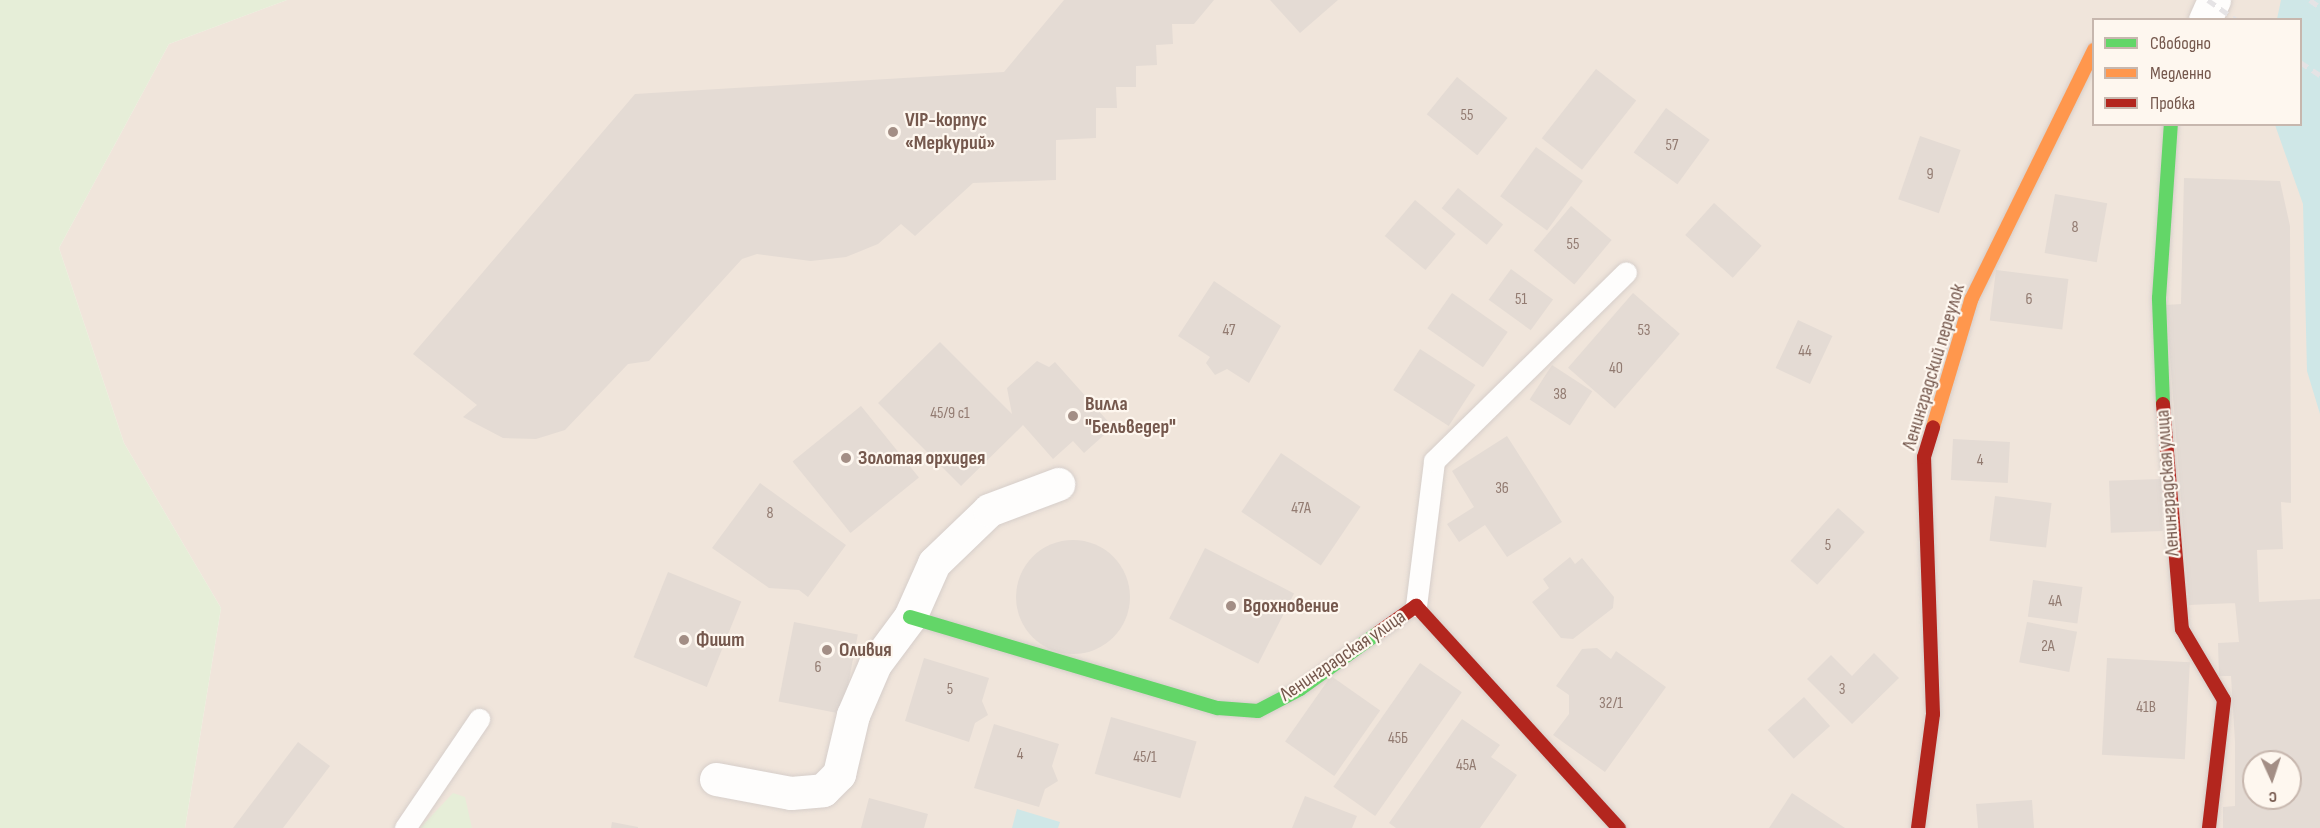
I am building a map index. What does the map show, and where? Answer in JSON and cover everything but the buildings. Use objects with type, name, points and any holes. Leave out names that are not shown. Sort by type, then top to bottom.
[{"type":"street","points":[[2206,18],[2214,0]]},
{"type":"street","name":"Ленинградский переулок","points":[[1918,828],[1933,714],[1924,457],[1971,300],[2092,54]]},
{"type":"street","name":"Ленинградская улица","points":[[2171,126],[2159,298],[2166,471],[2182,629],[2224,700],[2223,744],[2209,828]]},
{"type":"street","points":[[716,779],[791,793],[823,790],[839,774],[853,715],[875,664],[910,617],[934,563],[989,510],[1058,484]]},
{"type":"street","name":"Ленинградская улица","points":[[910,617],[1218,708],[1258,711],[1300,689],[1416,606],[1619,828]]},
{"type":"lane","points":[[1416,606],[1434,460],[1626,272]]},
{"type":"lane","points":[[405,828],[479,719]]},
{"type":"shaded area","points":[[287,0],[2320,0],[2320,828],[185,828],[221,608],[124,443],[59,248],[169,44]]},
{"type":"green space","points":[[0,0],[287,0],[169,44],[59,248],[124,443],[221,608],[185,828],[0,828]]},
{"type":"green space","points":[[453,793],[465,797],[472,828],[420,828]]},
{"type":"water","points":[[2281,0],[2320,0],[2320,414],[2307,371],[2303,204],[2275,126],[2302,126],[2302,18],[2277,18]]},
{"type":"water","points":[[1017,809],[1060,822],[1058,828],[1012,828]]},
{"type":"railway","points":[[2208,0],[2234,18]]},
{"type":"railway","points":[[2310,0],[2320,7]]},
{"type":"railway","points":[[2302,63],[2320,75]]},
{"type":"traffic: fast","points":[[2163,404],[2159,298],[2171,126]]},
{"type":"traffic: fast","points":[[910,617],[1218,708],[1258,711],[1300,689],[1378,633]]},
{"type":"traffic: slow","points":[[1933,427],[1971,300],[2092,54]]},
{"type":"traffic: jam","points":[[2163,404],[2182,629],[2224,700],[2209,828]]},
{"type":"traffic: jam","points":[[1918,828],[1933,714],[1924,457],[1933,427]]},
{"type":"traffic: jam","points":[[1378,633],[1416,606],[1619,828]]},
{"type":"place","name":"VIP-корпус «Меркурий»","points":[[893,132]]},
{"type":"place","name":"Вилла \"Бельведер\"","points":[[1073,416]]},
{"type":"place","name":"Золотая орхидея","points":[[846,458]]},
{"type":"place","name":"Вдохновение","points":[[1231,606]]},
{"type":"place","name":"Фишт","points":[[684,640]]},
{"type":"place","name":"Оливия","points":[[827,650]]}]
